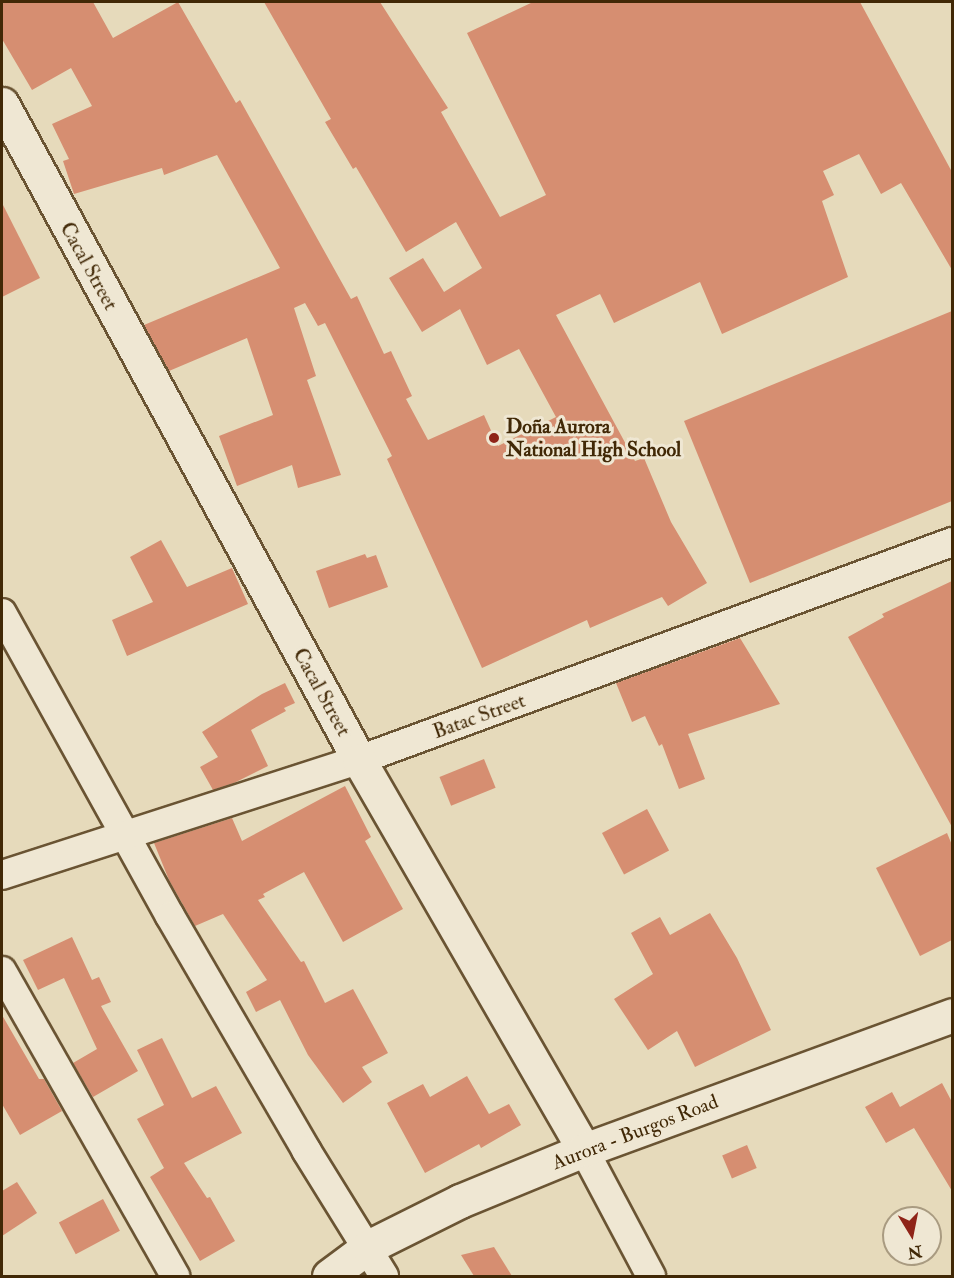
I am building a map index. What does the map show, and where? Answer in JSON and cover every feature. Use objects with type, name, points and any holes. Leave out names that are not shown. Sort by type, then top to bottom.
[{"type":"street","name":"Cacal Street","points":[[2,104],[359,760],[584,1150],[651,1276]]},
{"type":"street","name":"Batac Street","points":[[2,875],[359,760],[952,542]]},
{"type":"street","points":[[2,613],[124,835],[306,1150],[384,1276]]},
{"type":"street","points":[[2,971],[175,1276]]},
{"type":"street","name":"Aurora - Burgos Road","points":[[329,1276],[368,1247],[460,1201],[584,1150],[952,1015]]},
{"type":"building","points":[[2,2],[93,2],[113,38],[178,2],[236,103],[240,100],[351,299],[357,296],[384,354],[391,351],[412,396],[406,399],[428,440],[484,415],[498,446],[556,417],[519,349],[487,365],[460,309],[422,332],[389,278],[423,258],[444,292],[482,268],[456,222],[406,252],[356,167],[353,169],[325,122],[331,119],[264,2],[380,2],[448,108],[441,112],[500,217],[546,195],[467,33],[533,2],[860,2],[952,172],[952,270],[901,183],[881,194],[859,154],[823,171],[834,195],[822,201],[848,277],[722,334],[700,282],[614,323],[600,294],[556,315],[635,461],[644,458],[671,522],[707,583],[668,606],[662,597],[590,628],[587,620],[482,668],[387,459],[392,456],[325,323],[318,326],[305,303],[294,308],[316,376],[307,380],[341,475],[298,488],[292,465],[237,486],[219,436],[273,415],[247,338],[169,371],[144,325],[280,268],[217,155],[164,175],[162,168],[74,194],[63,161],[69,159],[52,124],[92,106],[71,68],[32,90],[2,39]]},
{"type":"building","points":[[2,203],[40,278],[2,297]]},
{"type":"building","points":[[952,311],[952,501],[750,583],[684,421]]},
{"type":"building","points":[[161,540],[187,587],[232,568],[248,604],[127,656],[112,620],[153,602],[130,557]]},
{"type":"building","points":[[365,554],[367,558],[376,555],[388,587],[329,608],[316,571]]},
{"type":"building","points":[[952,581],[952,827],[848,637],[884,617],[882,614]]},
{"type":"building","points":[[740,638],[780,704],[688,734],[705,779],[679,789],[662,744],[659,746],[645,716],[632,722],[616,683]]},
{"type":"building","points":[[285,683],[295,703],[284,708],[286,711],[251,730],[268,766],[234,783],[213,790],[200,767],[218,757],[202,732],[262,694]]},
{"type":"building","points":[[484,759],[496,788],[451,806],[439,777]]},
{"type":"building","points":[[345,786],[371,837],[365,841],[403,909],[343,942],[304,872],[263,894],[265,897],[258,900],[301,962],[304,961],[325,1003],[353,989],[388,1053],[362,1067],[372,1082],[343,1103],[308,1055],[280,1000],[256,1012],[246,992],[267,980],[223,914],[195,926],[169,880],[154,843],[232,818],[242,841]]},
{"type":"building","points":[[647,809],[669,850],[624,874],[602,833]]},
{"type":"building","points":[[947,833],[952,845],[952,940],[920,956],[876,868]]},
{"type":"building","points":[[710,913],[737,958],[771,1030],[695,1067],[677,1031],[648,1050],[614,999],[653,974],[631,933],[660,917],[670,935]]},
{"type":"building","points":[[72,937],[92,980],[99,977],[111,1002],[101,1006],[138,1071],[93,1097],[73,1063],[97,1049],[64,978],[38,990],[23,960]]},
{"type":"building","points":[[2,1015],[39,1079],[44,1079],[62,1111],[20,1135],[2,1104]]},
{"type":"building","points":[[162,1038],[192,1098],[216,1086],[242,1133],[184,1163],[207,1198],[210,1197],[235,1241],[200,1261],[150,1177],[164,1168],[137,1119],[164,1105],[137,1050]]},
{"type":"building","points":[[467,1076],[489,1114],[509,1104],[521,1125],[481,1148],[479,1144],[425,1173],[387,1103],[423,1084],[430,1097]]},
{"type":"building","points":[[942,1083],[952,1102],[952,1191],[914,1128],[886,1143],[865,1107],[892,1092],[900,1107]]},
{"type":"building","points":[[747,1145],[757,1168],[732,1179],[722,1156]]},
{"type":"building","points":[[17,1182],[37,1213],[2,1236],[2,1191]]},
{"type":"building","points":[[103,1199],[120,1231],[76,1254],[59,1222]]},
{"type":"building","points":[[494,1247],[512,1276],[474,1276],[461,1255]]},
{"type":"place","name":"Doña Aurora National High School","points":[[494,438]]}]
